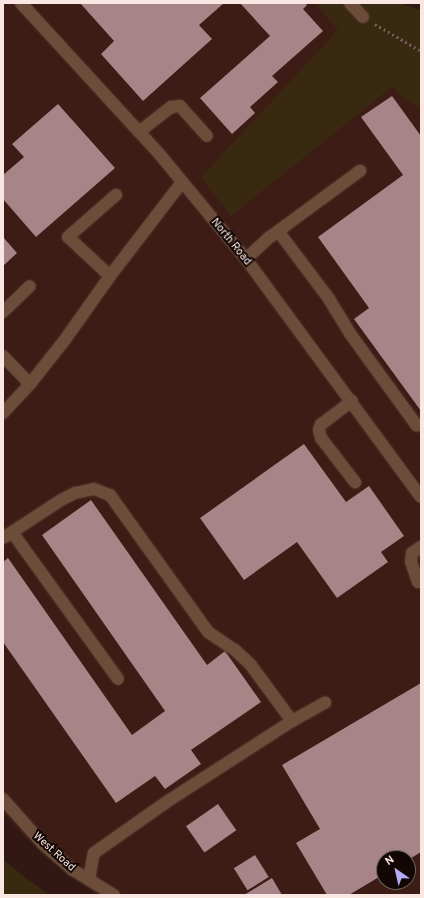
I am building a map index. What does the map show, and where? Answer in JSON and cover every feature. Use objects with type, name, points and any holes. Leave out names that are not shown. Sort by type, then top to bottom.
[{"type":"street","name":"North Road","points":[[21,3],[139,132],[246,259],[352,401],[421,497]]},
{"type":"street","points":[[352,4],[363,16]]},
{"type":"street","points":[[139,132],[171,107],[180,106],[207,136]]},
{"type":"street","points":[[246,259],[278,231],[360,170]]},
{"type":"street","points":[[3,413],[30,384],[64,341],[110,276],[182,182]]},
{"type":"street","points":[[110,276],[68,237],[116,195]]},
{"type":"street","points":[[278,231],[329,299],[351,334],[417,426]]},
{"type":"street","points":[[3,312],[30,286]]},
{"type":"street","points":[[3,356],[30,384]]},
{"type":"street","points":[[352,401],[321,424],[319,430],[321,438],[355,482]]},
{"type":"street","points":[[118,679],[8,535],[60,500],[75,493],[94,489],[110,495],[208,632],[235,650],[250,664],[292,721]]},
{"type":"street","points":[[418,582],[411,562],[412,553],[421,547]]},
{"type":"street","points":[[89,880],[94,853],[168,801],[292,721],[324,703]]},
{"type":"street","name":"West Road","points":[[3,799],[43,844],[73,870],[114,895]]},
{"type":"path","points":[[363,16],[421,51]]},
{"type":"shaded area","points":[[3,3],[315,3],[401,97],[421,109],[421,895],[98,895],[46,857],[3,814]]},
{"type":"shaded area","points":[[315,3],[397,3],[421,10],[421,109],[401,97],[392,87],[231,216],[201,177],[338,30]]},
{"type":"shaded area","points":[[3,860],[26,878],[49,895],[3,895]]},
{"type":"building","points":[[80,3],[224,3],[199,25],[212,39],[143,101],[101,54],[114,41]]},
{"type":"building","points":[[240,3],[305,3],[307,5],[303,9],[323,31],[272,76],[278,82],[250,107],[255,113],[232,134],[200,98],[270,36]]},
{"type":"building","points":[[392,96],[421,136],[421,411],[354,319],[369,308],[318,237],[403,175],[361,117]]},
{"type":"building","points":[[58,104],[115,168],[36,237],[3,199],[3,175],[24,157],[12,144]]},
{"type":"building","points":[[3,237],[17,253],[3,266]]},
{"type":"building","points":[[304,444],[346,502],[369,486],[404,536],[381,552],[388,562],[337,598],[297,542],[244,580],[200,518]]},
{"type":"building","points":[[91,500],[207,665],[225,651],[261,702],[191,750],[201,764],[165,789],[155,776],[116,803],[3,642],[3,562],[8,558],[132,735],[165,711],[42,535]]},
{"type":"building","points":[[421,683],[421,852],[416,855],[416,850],[376,850],[376,879],[349,895],[327,895],[296,843],[320,829],[282,765]]},
{"type":"building","points":[[218,804],[236,830],[204,853],[186,826]]},
{"type":"building","points":[[255,855],[269,877],[248,890],[234,868]]},
{"type":"building","points":[[272,878],[282,895],[244,895]]}]
